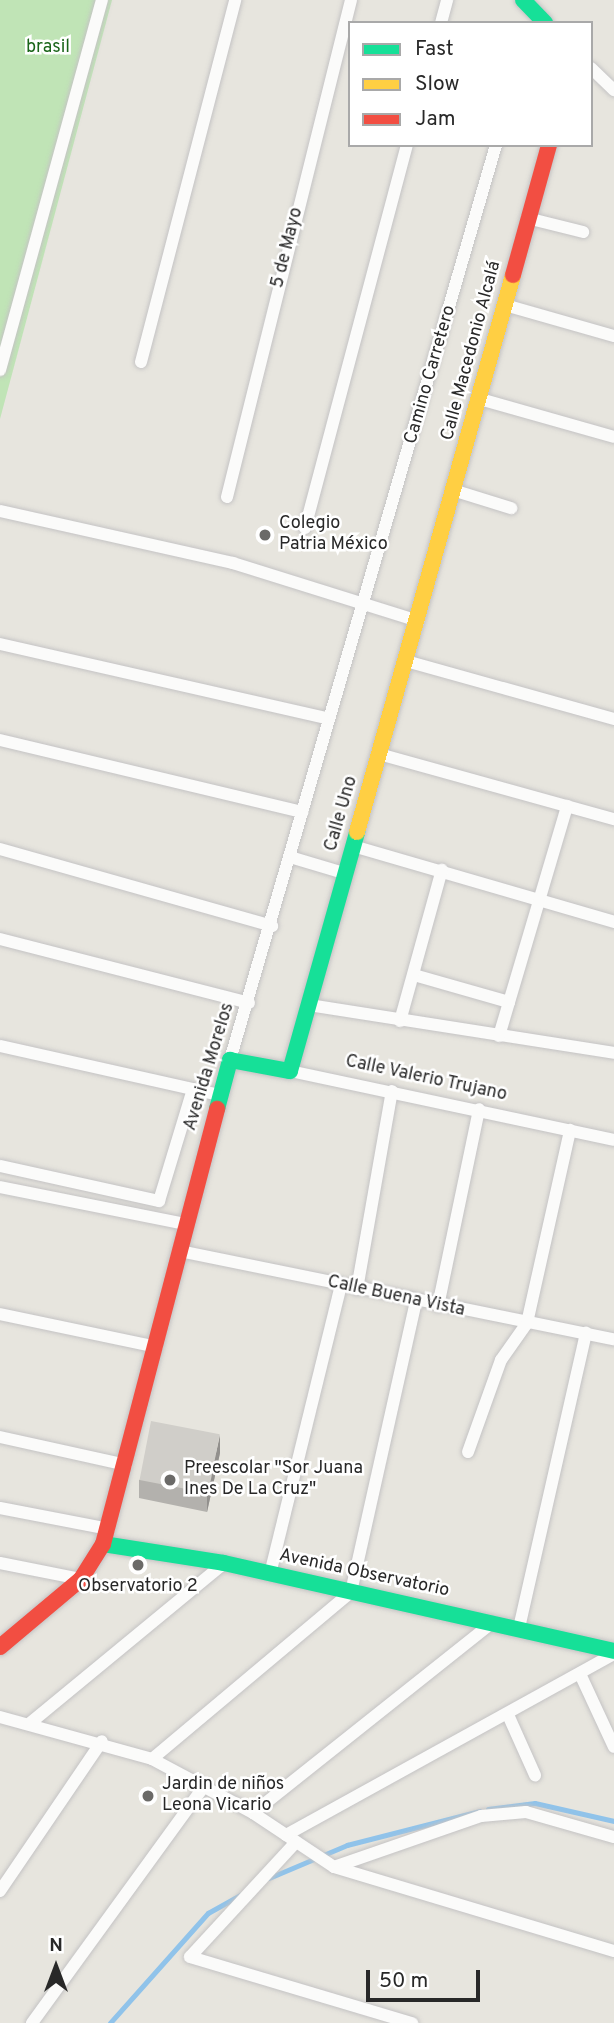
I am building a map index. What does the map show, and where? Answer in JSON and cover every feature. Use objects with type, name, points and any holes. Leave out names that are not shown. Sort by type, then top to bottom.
[{"type":"street","points":[[0,370],[102,0]]},
{"type":"street","points":[[141,362],[235,0]]},
{"type":"street","name":"5 de Mayo","points":[[227,497],[351,0]]},
{"type":"street","points":[[442,21],[447,0]]},
{"type":"street","points":[[593,70],[614,90]]},
{"type":"street","points":[[305,528],[406,147]]},
{"type":"street","name":"Camino Carretero","points":[[365,606],[495,147]]},
{"type":"street","name":"Calle Macedonio Alcalá","points":[[434,568],[548,147]]},
{"type":"street","points":[[527,218],[583,232]]},
{"type":"street","points":[[505,305],[614,336]]},
{"type":"street","points":[[480,398],[614,437]]},
{"type":"street","points":[[456,491],[511,508]]},
{"type":"street","points":[[0,511],[233,563],[418,621]]},
{"type":"street","name":"Calle Uno","points":[[290,1071],[344,873],[434,568]]},
{"type":"street","name":"Avenida Morelos","points":[[0,1647],[81,1580],[106,1536],[157,1348],[219,1095],[250,1003],[329,719],[365,606]]},
{"type":"street","points":[[0,644],[329,719]]},
{"type":"street","points":[[406,661],[614,719]]},
{"type":"street","points":[[0,740],[303,812]]},
{"type":"street","points":[[379,754],[614,819]]},
{"type":"street","points":[[499,1036],[566,806]]},
{"type":"street","points":[[353,846],[614,922]]},
{"type":"street","points":[[0,849],[272,926]]},
{"type":"street","points":[[290,857],[344,873]]},
{"type":"street","points":[[400,1021],[442,870]]},
{"type":"street","points":[[0,939],[250,1003]]},
{"type":"street","points":[[414,975],[509,1002]]},
{"type":"street","points":[[309,1005],[614,1053]]},
{"type":"street","points":[[1,1050],[219,1095]]},
{"type":"street","name":"Calle Valerio Trujano","points":[[230,1059],[479,1109],[614,1140]]},
{"type":"street","points":[[0,1166],[159,1201],[192,1089]]},
{"type":"street","points":[[357,1289],[392,1091]]},
{"type":"street","points":[[438,1306],[479,1109]]},
{"type":"street","points":[[468,1452],[501,1360],[527,1323],[570,1130]]},
{"type":"street","points":[[0,1187],[186,1224]]},
{"type":"street","name":"Calle Buena Vista","points":[[180,1251],[438,1306],[614,1339]]},
{"type":"street","points":[[270,1574],[341,1286]]},
{"type":"street","points":[[152,1759],[351,1592],[416,1301]]},
{"type":"street","points":[[0,1314],[157,1348]]},
{"type":"street","points":[[519,1628],[586,1334]]},
{"type":"street","points":[[0,1437],[126,1465]]},
{"type":"street","points":[[0,1508],[106,1536]]},
{"type":"street","name":"Avenida Observatorio","points":[[106,1536],[493,1622],[614,1652]]},
{"type":"street","points":[[0,1563],[81,1580]]},
{"type":"street","points":[[29,1724],[224,1563]]},
{"type":"street","points":[[253,1813],[493,1622]]},
{"type":"street","points":[[412,2023],[190,1957],[291,1839],[581,1676],[614,1652]]},
{"type":"street","points":[[581,1676],[614,1747]]},
{"type":"street","points":[[0,1717],[102,1741],[152,1759],[253,1813],[334,1867],[614,1951]]},
{"type":"street","points":[[509,1717],[535,1775]]},
{"type":"street","points":[[0,1891],[102,1741]]},
{"type":"street","points":[[33,2023],[204,1786]]},
{"type":"street","points":[[334,1867],[481,1816],[526,1812],[614,1837]]},
{"type":"green space","name":"brasil","points":[[0,0],[112,0],[0,419]]},
{"type":"building","name":"Preescolar \"Sor Juana Ines De La Cruz\"","points":[[151,1421],[220,1434],[208,1493],[140,1480]]},
{"type":"waterway","points":[[488,1809],[535,1803],[614,1821]]},
{"type":"waterway","points":[[269,1878],[347,1845],[480,1811]]},
{"type":"waterway","points":[[110,2023],[208,1913],[240,1895]]},
{"type":"traffic: fast","points":[[523,0],[543,21]]},
{"type":"traffic: fast","points":[[217,1109],[230,1060],[290,1071],[357,832]]},
{"type":"traffic: fast","points":[[103,1544],[224,1563],[614,1651]]},
{"type":"traffic: slow","points":[[357,832],[513,275]]},
{"type":"traffic: jam","points":[[513,275],[548,147]]},
{"type":"traffic: jam","points":[[0,1647],[81,1579],[103,1544],[217,1109]]},
{"type":"place","name":"Colegio Patria México","points":[[265,535]]},
{"type":"place","name":"Preescolar \"Sor Juana Ines De La Cruz\"","points":[[170,1480]]},
{"type":"place","name":"Observatorio 2","points":[[138,1565]]},
{"type":"place","name":"Jardin de niños Leona Vicario","points":[[148,1796]]}]
